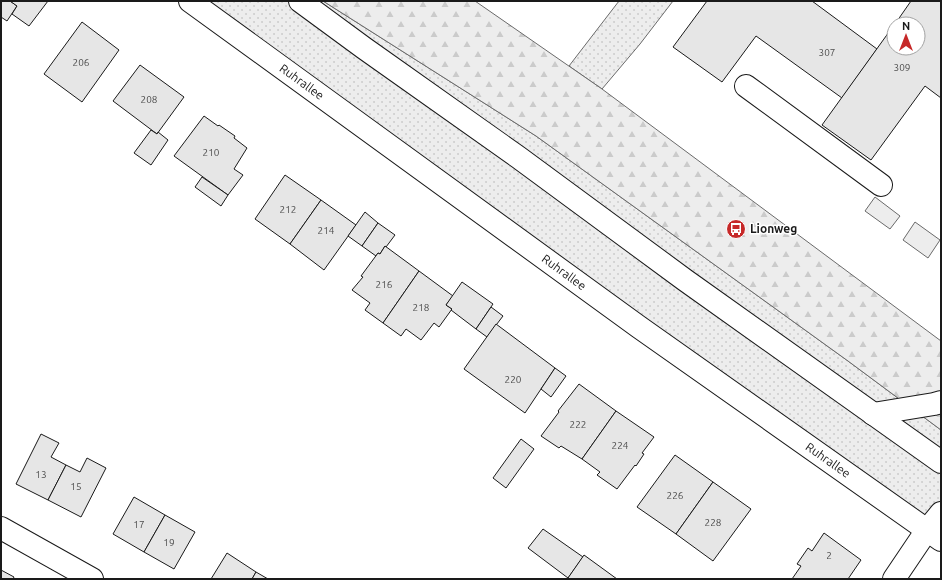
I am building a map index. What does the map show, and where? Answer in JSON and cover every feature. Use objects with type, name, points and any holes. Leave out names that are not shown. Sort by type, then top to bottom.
[{"type":"main road","name":"Ruhrallee","points":[[190,1],[639,327],[934,535]]},
{"type":"main road","points":[[300,1],[370,53],[518,157],[685,280],[941,462]]},
{"type":"main road","points":[[746,86],[881,185]]},
{"type":"main road","points":[[873,414],[941,402]]},
{"type":"main road","points":[[894,579],[934,535],[941,513]]},
{"type":"main road","points":[[1,528],[92,579]]},
{"type":"green space","points":[[193,1],[323,1],[536,136],[848,361],[941,430],[941,539]]},
{"type":"green space","points":[[323,1],[475,1],[602,89],[941,341],[941,430],[848,361],[536,136]]},
{"type":"green space","points":[[619,1],[673,1],[640,44],[602,89],[569,66]]},
{"type":"shaded area","points":[[875,197],[900,216],[890,229],[865,211]]},
{"type":"shaded area","points":[[915,222],[940,240],[928,258],[903,240]]},
{"type":"building","points":[[1,1],[10,1],[17,6],[7,21],[1,17]]},
{"type":"building","points":[[10,1],[48,1],[29,26],[12,14],[17,6]]},
{"type":"building","points":[[707,1],[812,1],[877,49],[842,98],[756,36],[722,82],[673,47]]},
{"type":"building","points":[[911,1],[941,1],[941,98],[925,86],[871,160],[822,125],[886,36],[886,56],[926,56],[926,16],[901,16]]},
{"type":"building","points":[[82,22],[119,50],[82,102],[44,74]]},
{"type":"building","points":[[140,65],[184,97],[157,134],[113,101]]},
{"type":"building","points":[[204,116],[235,136],[234,138],[247,148],[234,169],[243,175],[228,195],[174,156]]},
{"type":"building","points":[[151,130],[157,134],[158,132],[168,140],[151,165],[134,153]]},
{"type":"building","points":[[285,175],[321,200],[290,244],[255,219]]},
{"type":"building","points":[[202,177],[228,195],[221,206],[195,187]]},
{"type":"building","points":[[321,200],[356,225],[324,270],[290,244]]},
{"type":"building","points":[[365,212],[378,223],[362,246],[348,236]]},
{"type":"building","points":[[378,223],[395,235],[380,254],[378,253],[376,256],[362,246]]},
{"type":"building","points":[[385,246],[419,271],[383,323],[365,310],[370,303],[352,290],[363,277],[361,276],[378,253],[380,254]]},
{"type":"building","points":[[419,271],[453,296],[446,305],[452,309],[439,327],[434,323],[421,340],[406,329],[401,336],[383,323]]},
{"type":"building","points":[[462,282],[493,304],[476,329],[446,305]]},
{"type":"building","points":[[491,307],[503,316],[487,337],[476,329]]},
{"type":"building","points":[[496,324],[555,368],[525,413],[464,369]]},
{"type":"building","points":[[555,368],[566,376],[551,397],[541,389]]},
{"type":"building","points":[[579,384],[616,411],[582,459],[561,446],[559,448],[541,436]]},
{"type":"building","points":[[616,411],[654,437],[642,453],[644,454],[636,466],[635,465],[617,489],[597,475],[600,472],[582,459]]},
{"type":"building","points":[[41,434],[59,443],[51,457],[66,465],[48,500],[16,484]]},
{"type":"building","points":[[521,439],[534,449],[506,488],[493,478]]},
{"type":"building","points":[[675,455],[713,482],[676,534],[637,507]]},
{"type":"building","points":[[87,458],[106,468],[81,517],[48,500],[66,465],[80,472]]},
{"type":"building","points":[[713,482],[751,509],[713,561],[676,534]]},
{"type":"building","points":[[134,497],[165,515],[144,552],[113,534]]},
{"type":"building","points":[[165,515],[195,532],[174,569],[144,552]]},
{"type":"building","points":[[543,529],[583,557],[568,578],[528,548]]},
{"type":"building","points":[[824,533],[861,560],[848,579],[792,579],[801,566],[797,564],[808,548],[812,551]]},
{"type":"building","points":[[227,553],[256,572],[252,579],[211,579]]},
{"type":"building","points":[[584,555],[617,579],[568,578]]},
{"type":"building","points":[[1,570],[14,577],[13,579],[1,579]]},
{"type":"building","points":[[256,572],[268,579],[252,579]]},
{"type":"place","name":"Lionweg","points":[[736,229]]}]
